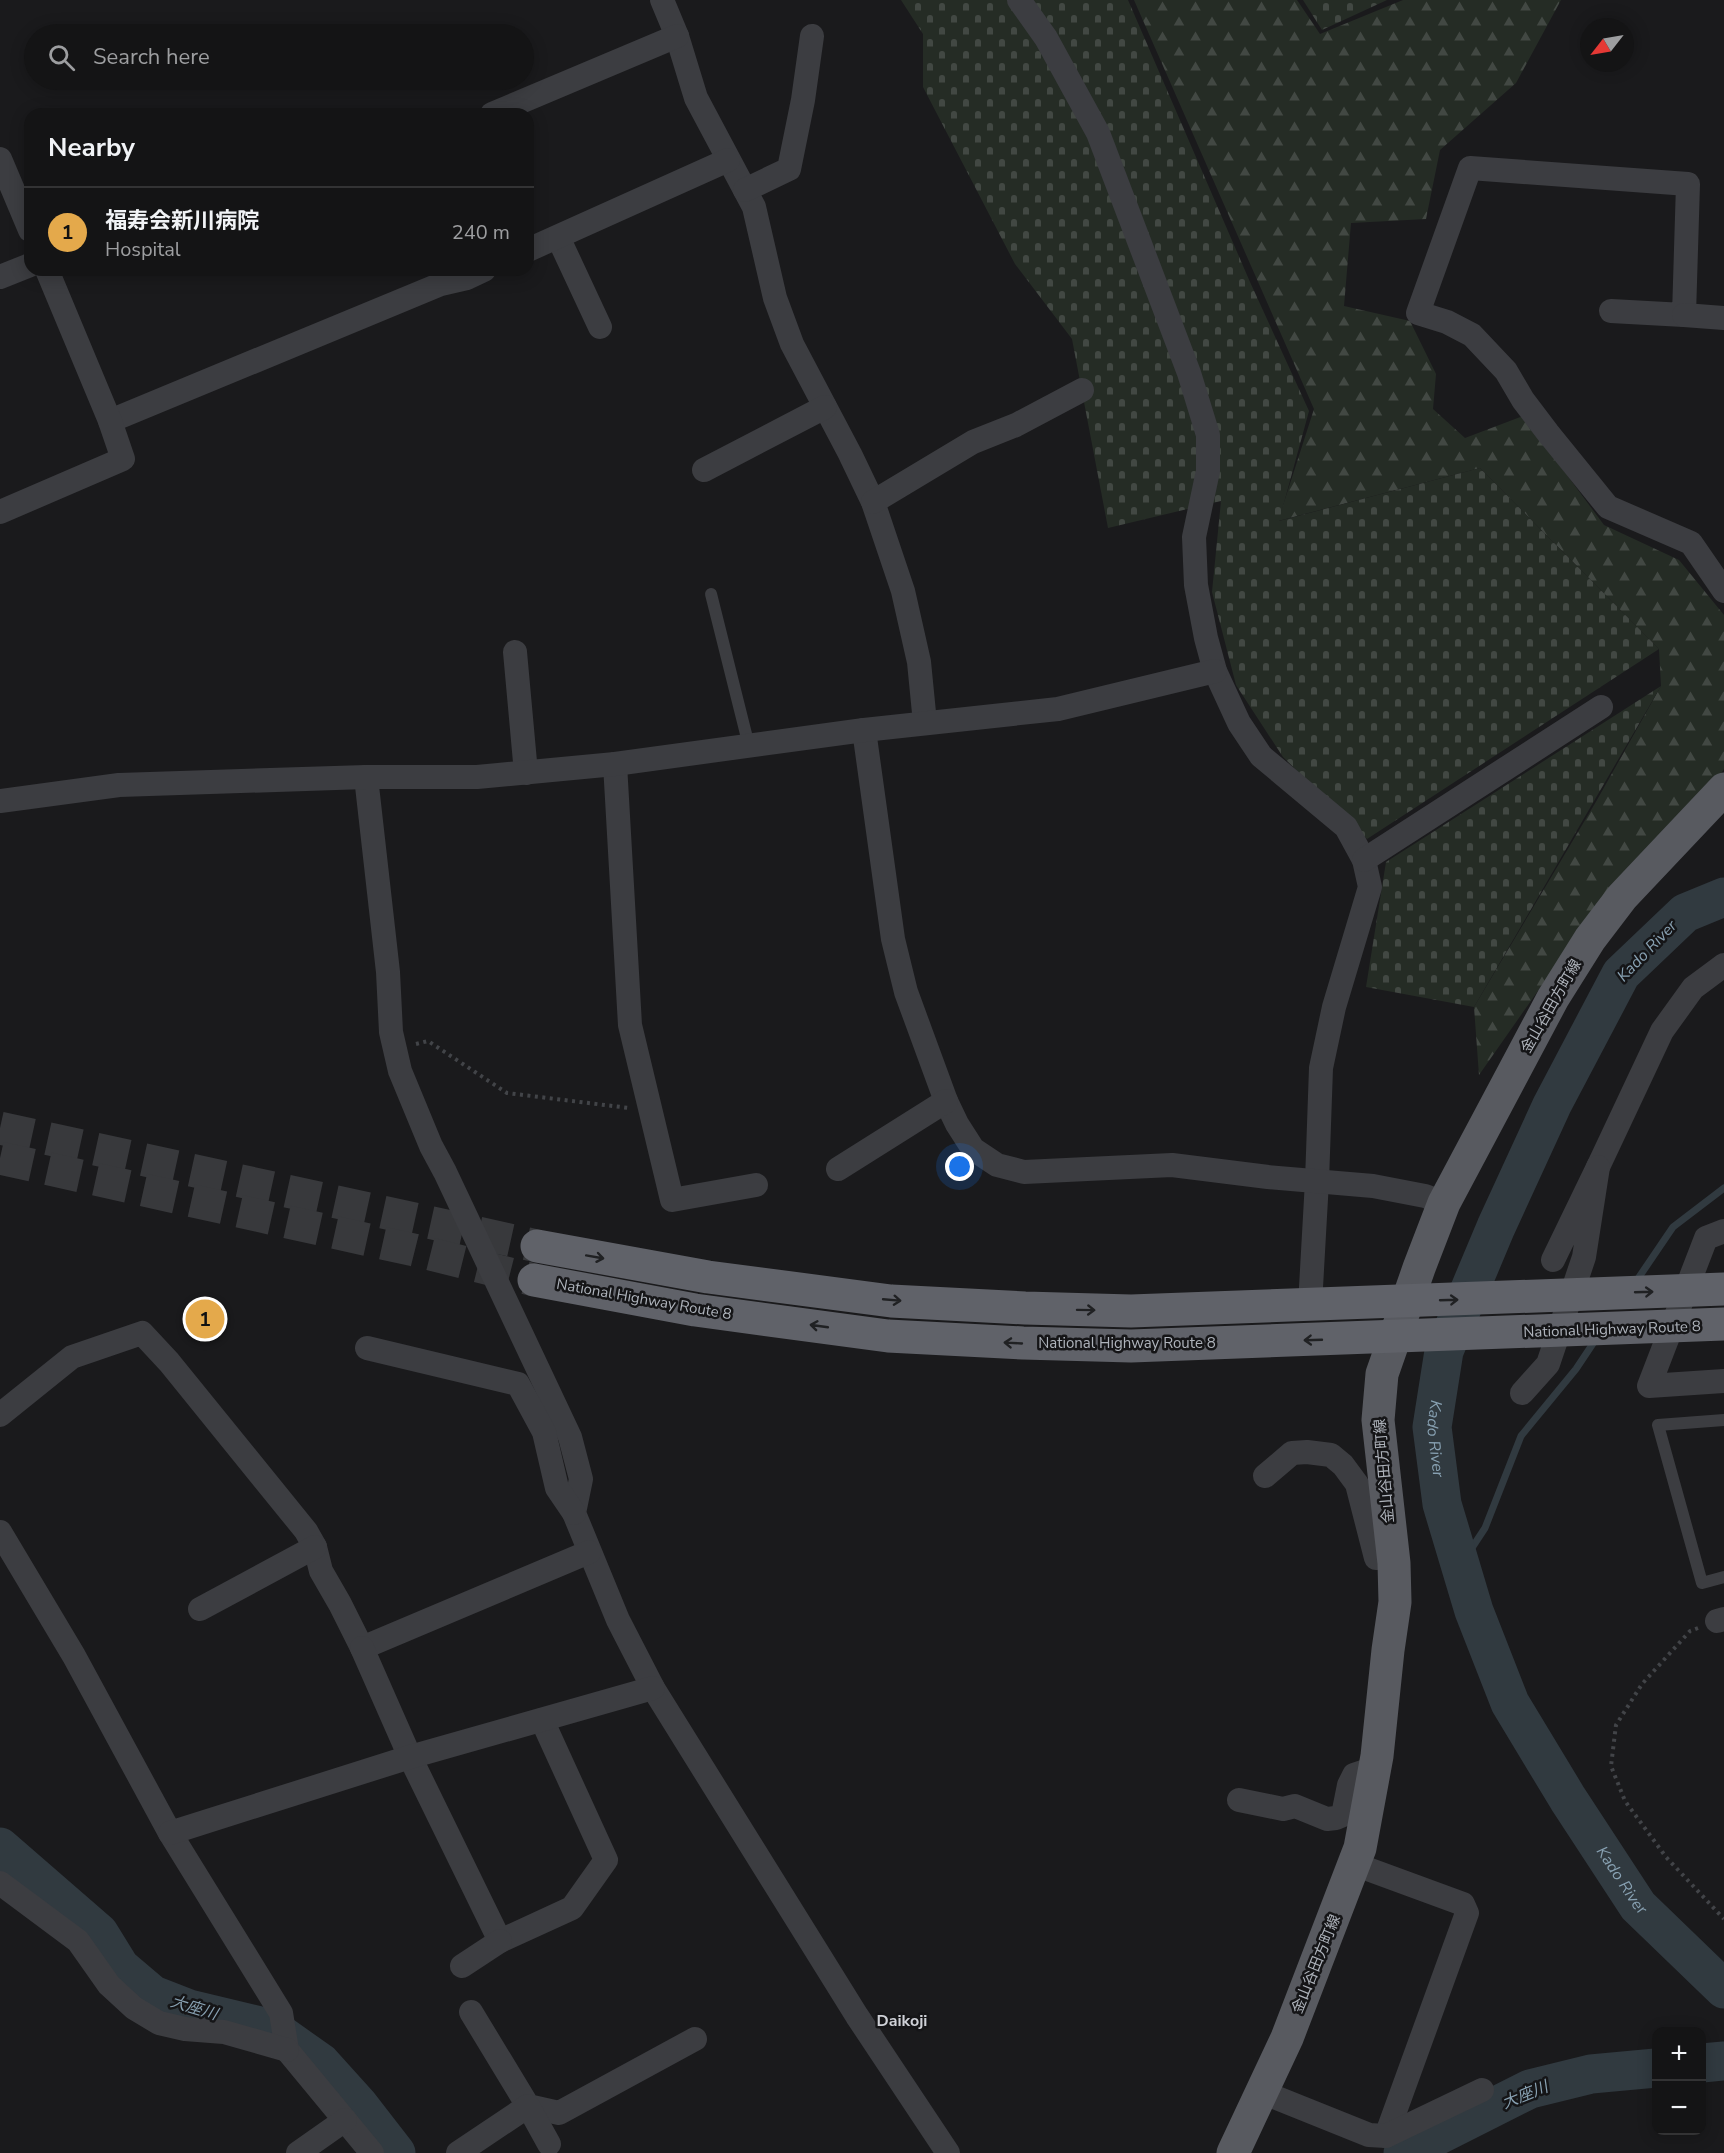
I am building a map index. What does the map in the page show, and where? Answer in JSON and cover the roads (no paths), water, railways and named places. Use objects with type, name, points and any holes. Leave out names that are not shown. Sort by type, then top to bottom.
[{"type":"highway","points":[[537,1246],[708,1277],[891,1300],[1025,1308],[1131,1311],[1724,1289]]},
{"type":"highway","name":"National Highway Route 8","points":[[534,1280],[695,1310],[888,1336],[1023,1343],[1131,1346],[1724,1324]]},
{"type":"main road","name":"金山谷田方町線","points":[[1233,2153],[1287,2038],[1360,1848],[1375,1768],[1395,1602],[1393,1557],[1378,1420],[1382,1374],[1443,1203],[1553,998],[1590,939],[1622,897],[1724,789]]},
{"type":"street","points":[[662,0],[677,36],[696,98],[754,207],[775,298],[792,344],[873,502],[903,591],[919,662],[925,723]]},
{"type":"street","points":[[1019,0],[1047,38],[1098,133],[1189,373],[1208,435],[1208,471],[1194,537],[1196,585],[1206,638],[1215,670],[1239,723],[1261,756],[1346,827],[1364,860],[1370,887],[1334,1007],[1321,1068],[1310,1305]]},
{"type":"street","points":[[506,108],[677,36]]},
{"type":"street","points":[[745,190],[789,168],[803,100],[812,36]]},
{"type":"street","points":[[0,159],[24,216]]},
{"type":"street","points":[[534,247],[728,160]]},
{"type":"street","points":[[1684,315],[1688,184],[1470,168],[1418,313],[1448,322],[1472,335],[1506,371],[1523,400],[1608,507],[1691,543],[1724,591]]},
{"type":"street","points":[[558,237],[600,327]]},
{"type":"street","points":[[0,277],[24,267]]},
{"type":"street","points":[[0,512],[123,459],[110,421],[49,276]]},
{"type":"street","points":[[110,421],[441,284],[471,276]]},
{"type":"street","points":[[1611,311],[1724,318]]},
{"type":"street","points":[[873,502],[973,442],[1016,425],[1082,390]]},
{"type":"street","points":[[704,470],[825,407]]},
{"type":"street","points":[[515,652],[526,773]]},
{"type":"street","points":[[0,801],[120,785],[366,777],[477,777],[615,764],[864,730],[1058,709],[1215,670]]},
{"type":"street","points":[[1364,860],[1601,707]]},
{"type":"street","points":[[864,730],[893,939],[906,992],[946,1101],[973,1149],[997,1165],[1024,1172],[1173,1165],[1373,1186],[1425,1196],[1443,1203]]},
{"type":"street","points":[[615,764],[630,1025],[672,1200],[756,1185]]},
{"type":"street","points":[[366,777],[388,972],[391,1032],[400,1071],[431,1146],[570,1437],[581,1479],[573,1513]]},
{"type":"street","points":[[1553,1260],[1662,1031],[1693,988],[1724,965]]},
{"type":"street","points":[[838,1168],[946,1101]]},
{"type":"street","points":[[1522,1393],[1548,1364],[1584,1257],[1598,1167]]},
{"type":"street","points":[[1724,1231],[1706,1238],[1648,1386],[1724,1381]]},
{"type":"street","points":[[0,1415],[72,1358],[142,1333],[170,1362],[306,1531],[315,1547],[321,1571],[362,1648],[410,1757],[500,1941]]},
{"type":"street","points":[[367,1348],[518,1384],[544,1432],[557,1488],[573,1513],[618,1620],[653,1688],[857,2016],[948,2153]]},
{"type":"street","points":[[1265,1476],[1292,1453],[1331,1455],[1343,1465],[1357,1484],[1376,1558],[1393,1557]]},
{"type":"street","points":[[0,1532],[74,1656],[170,1833],[281,2013],[287,2050],[372,2153]]},
{"type":"street","points":[[200,1609],[315,1547]]},
{"type":"street","points":[[362,1648],[589,1552]]},
{"type":"street","points":[[170,1833],[410,1757],[653,1688]]},
{"type":"street","points":[[462,1966],[500,1941],[572,1908],[606,1860],[542,1719]]},
{"type":"street","points":[[1239,1800],[1283,1809],[1296,1806],[1327,1819],[1336,1818],[1343,1815],[1349,1785],[1354,1775],[1375,1768]]},
{"type":"street","points":[[1354,1864],[1463,1904],[1467,1913],[1386,2136]]},
{"type":"street","points":[[0,1883],[78,1941],[109,1985],[134,2008],[159,2023],[185,2029],[224,2032],[287,2050]]},
{"type":"street","points":[[471,2012],[549,2144]]},
{"type":"street","points":[[458,2153],[528,2106],[559,2114],[695,2039]]},
{"type":"street","points":[[1262,2092],[1369,2134],[1386,2136],[1482,2090]]},
{"type":"street","points":[[298,2153],[345,2120]]},
{"type":"lane","points":[[711,594],[749,746]]},
{"type":"lane","points":[[1724,1420],[1658,1425],[1702,1584],[1724,1578]]},
{"type":"waterway","name":"Kado River","points":[[1724,897],[1685,913],[1621,974],[1552,1105],[1496,1227],[1444,1351],[1432,1427],[1442,1504],[1474,1611],[1510,1703],[1568,1799],[1638,1906],[1724,1989]]},
{"type":"waterway","points":[[1635,1283],[1673,1227],[1724,1188]]},
{"type":"waterway","points":[[1460,1566],[1485,1528],[1521,1436],[1576,1369],[1596,1339]]},
{"type":"waterway","name":"大座川","points":[[0,1847],[99,1933],[120,1967],[153,1995],[189,2009],[273,2029],[321,2063],[358,2104],[396,2153]]},
{"type":"waterway","name":"大座川","points":[[1706,2063],[1724,2061]]},
{"type":"waterway","name":"大座川","points":[[1403,2153],[1530,2089],[1591,2074],[1652,2068]]},
{"type":"tunnel","points":[[0,1128],[537,1246]]},
{"type":"tunnel","points":[[0,1158],[414,1250],[534,1280]]},
{"type":"place","name":"福寿会新川病院","points":[[205,1319]]},
{"type":"district","name":"Daikoji","points":[[902,2021]]}]
